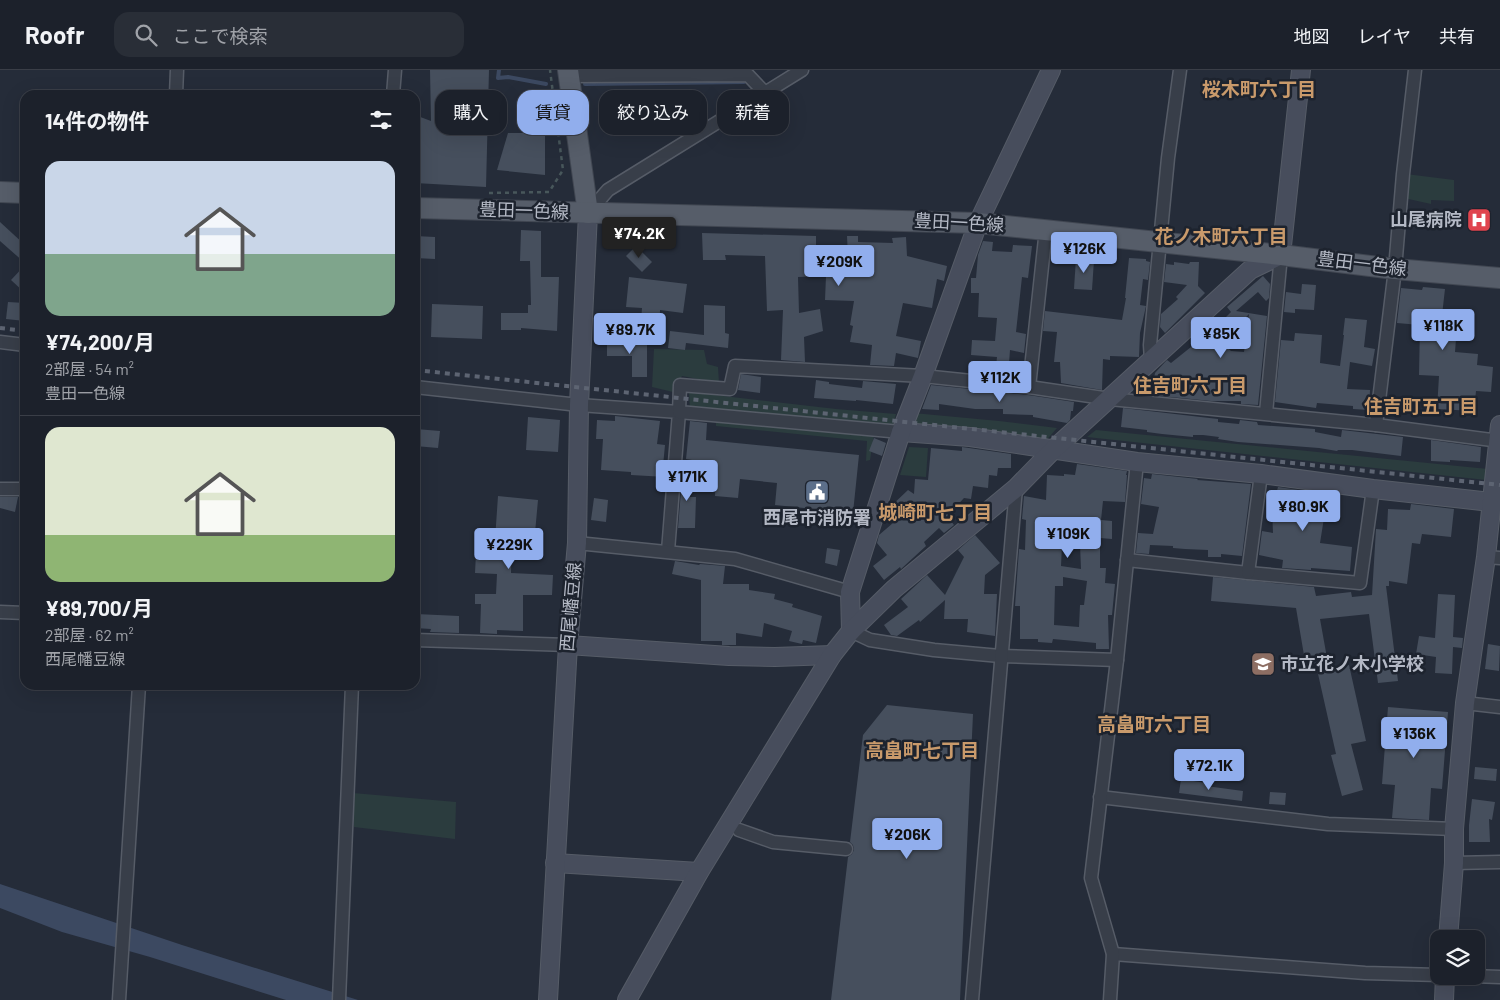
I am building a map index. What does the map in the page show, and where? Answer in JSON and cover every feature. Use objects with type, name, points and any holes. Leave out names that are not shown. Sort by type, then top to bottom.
[{"type":"main road","points":[[562,72],[588,213]]},
{"type":"main road","points":[[0,192],[20,193]]},
{"type":"main road","name":"豊田一色線","points":[[420,208],[978,223],[1281,254],[1395,269],[1500,278]]},
{"type":"street","points":[[176,70],[176,90]]},
{"type":"street","points":[[394,90],[395,70]]},
{"type":"street","points":[[770,90],[802,70]]},
{"type":"street","points":[[851,632],[850,592],[901,432],[978,223],[1051,70]]},
{"type":"street","points":[[1151,360],[1150,345],[1160,241],[1180,70]]},
{"type":"street","points":[[1266,413],[1301,70]]},
{"type":"street","points":[[1376,424],[1395,269],[1403,174],[1415,70]]},
{"type":"street","points":[[562,72],[748,72],[763,90]]},
{"type":"street","points":[[588,213],[608,190],[717,123]]},
{"type":"street","name":"西尾幡豆線","points":[[548,1000],[568,645],[576,543],[579,405],[588,213]]},
{"type":"street","points":[[1029,387],[1046,229]]},
{"type":"street","points":[[627,1000],[699,872],[832,655],[851,632],[894,589],[1016,488],[1054,449],[1250,270],[1281,254]]},
{"type":"street","points":[[0,342],[20,344]]},
{"type":"street","points":[[668,551],[680,384],[730,389],[736,366],[923,376],[1110,398],[1499,435],[1491,502],[1493,558],[1465,703],[1454,830],[1454,863],[1449,930]]},
{"type":"street","points":[[420,388],[579,405],[970,437],[1137,462],[1261,474],[1491,502]]},
{"type":"street","points":[[1110,1000],[1113,954],[1091,878],[1117,660],[1137,462]]},
{"type":"street","points":[[1248,573],[1261,474]]},
{"type":"street","points":[[0,488],[20,489]]},
{"type":"street","points":[[972,1000],[1000,656],[1016,488]]},
{"type":"street","points":[[1127,560],[1360,583],[1373,489]]},
{"type":"street","points":[[576,543],[734,559],[850,592]]},
{"type":"street","points":[[0,612],[20,613]]},
{"type":"street","points":[[851,632],[879,642],[934,650],[1000,656],[1117,660]]},
{"type":"street","points":[[420,640],[568,645],[729,656],[832,655]]},
{"type":"street","points":[[120,1000],[139,690]]},
{"type":"street","points":[[339,1000],[352,690]]},
{"type":"street","points":[[1465,703],[1500,707]]},
{"type":"street","points":[[1100,796],[1328,824],[1454,830]]},
{"type":"street","points":[[739,830],[773,842],[846,849]]},
{"type":"street","points":[[556,862],[699,872]]},
{"type":"street","points":[[1454,863],[1500,862]]},
{"type":"street","points":[[1113,954],[1365,973],[1430,975]]},
{"type":"street","points":[[1485,976],[1500,977]]},
{"type":"street","points":[[1444,1000],[1445,985]]},
{"type":"path","points":[[482,193],[549,192],[563,170],[562,72]]},
{"type":"shaded area","points":[[1406,174],[1454,180],[1454,201],[1431,200],[1431,204],[1404,198]]},
{"type":"shaded area","points":[[654,349],[704,350],[707,364],[718,367],[719,383],[682,376],[673,392],[652,387]]},
{"type":"shaded area","points":[[689,392],[896,414],[892,429],[690,410]]},
{"type":"shaded area","points":[[913,413],[1057,428],[1044,443],[907,428]]},
{"type":"shaded area","points":[[716,420],[874,435],[870,460],[866,461],[867,441],[716,426]]},
{"type":"shaded area","points":[[1096,430],[1488,469],[1486,480],[1087,437]]},
{"type":"shaded area","points":[[909,447],[928,448],[926,477],[900,475]]},
{"type":"shaded area","points":[[353,793],[456,802],[455,839],[354,827]]},
{"type":"water","points":[[0,884],[182,945],[358,1000],[286,1000],[150,957],[62,932],[0,908]]},
{"type":"building","points":[[430,70],[489,70],[488,90],[435,90],[435,135],[487,135],[486,187],[420,183],[420,117],[431,121]]},
{"type":"building","points":[[508,133],[517,133],[517,135],[545,135],[545,175],[497,170]]},
{"type":"building","points":[[0,222],[20,240],[20,259],[0,241]]},
{"type":"building","points":[[521,230],[541,231],[541,277],[559,277],[557,331],[521,328],[521,330],[501,330],[501,313],[528,313],[528,305],[531,305],[530,261],[520,261]]},
{"type":"building","points":[[702,233],[816,236],[816,255],[848,257],[847,236],[858,236],[858,242],[893,243],[892,238],[906,237],[907,256],[947,266],[944,281],[937,279],[932,308],[903,303],[896,336],[921,341],[918,358],[896,353],[894,366],[870,365],[872,345],[850,342],[853,326],[850,325],[854,301],[825,300],[826,276],[798,277],[799,313],[820,309],[823,331],[804,337],[805,362],[781,360],[783,310],[767,311],[765,256],[725,255],[726,260],[703,260]]},
{"type":"building","points":[[619,234],[638,234],[639,244],[619,244]]},
{"type":"building","points":[[420,236],[435,237],[435,259],[420,258]]},
{"type":"building","points":[[983,241],[993,242],[992,251],[1012,252],[1013,245],[1032,246],[1028,278],[1022,277],[1016,332],[1026,334],[1024,353],[1010,350],[1008,377],[995,375],[997,357],[971,355],[972,340],[995,341],[997,318],[978,317],[979,293],[971,293],[971,278],[976,278],[978,255]]},
{"type":"building","points":[[636,246],[652,262],[642,272],[626,256]]},
{"type":"building","points":[[1076,258],[1094,260],[1092,290],[1074,289]]},
{"type":"building","points":[[1129,258],[1146,259],[1146,261],[1150,262],[1148,280],[1143,279],[1140,305],[1146,306],[1140,333],[1139,357],[1110,356],[1110,360],[1103,359],[1102,390],[1061,383],[1060,362],[1054,362],[1057,332],[1043,331],[1045,311],[1122,320],[1126,298]]},
{"type":"building","points":[[1174,262],[1189,264],[1190,262],[1199,262],[1198,286],[1205,293],[1165,333],[1160,327],[1161,314],[1178,299],[1176,297],[1187,285],[1164,282],[1166,264],[1174,265]]},
{"type":"building","points":[[20,270],[20,288],[11,280]]},
{"type":"building","points":[[1263,276],[1270,284],[1269,298],[1266,301],[1258,292],[1236,311],[1267,316],[1258,405],[1241,404],[1241,401],[1211,401],[1151,395],[1155,373],[1167,360],[1171,363],[1191,347],[1208,329],[1211,332],[1231,312],[1227,307]],"holes":[[[1249,314],[1244,352],[1231,351],[1222,342]]]},
{"type":"building","points":[[629,277],[687,284],[683,313],[660,310],[659,335],[640,334],[642,308],[626,307]]},
{"type":"building","points":[[1302,284],[1316,285],[1314,310],[1295,309],[1295,313],[1284,312],[1286,292],[1301,294]]},
{"type":"building","points":[[1423,287],[1445,289],[1441,324],[1457,326],[1455,352],[1478,354],[1477,365],[1493,367],[1491,392],[1476,391],[1474,411],[1437,409],[1439,376],[1419,375],[1420,325],[1397,323],[1401,288],[1422,290]]},
{"type":"building","points":[[8,302],[20,303],[20,320],[6,319]]},
{"type":"building","points":[[432,304],[483,306],[482,339],[431,337]]},
{"type":"building","points":[[704,305],[725,306],[725,333],[729,334],[728,348],[686,343],[685,350],[668,348],[670,331],[704,335]]},
{"type":"building","points":[[1345,318],[1367,320],[1364,347],[1375,349],[1372,366],[1350,362],[1347,389],[1370,390],[1369,410],[1353,409],[1353,406],[1317,403],[1316,408],[1275,402],[1281,340],[1294,341],[1295,333],[1322,335],[1320,363],[1340,366]]},
{"type":"building","points":[[607,338],[622,339],[622,343],[647,343],[647,377],[632,377],[632,356],[607,356]]},
{"type":"building","points":[[741,374],[761,377],[760,393],[738,390]]},
{"type":"building","points":[[816,380],[829,382],[829,384],[862,388],[863,381],[896,384],[893,404],[814,398]]},
{"type":"building","points":[[931,385],[1028,395],[1074,402],[1073,411],[1071,411],[1070,420],[1067,423],[1033,417],[1033,415],[1003,414],[1003,409],[975,409],[939,404],[939,410],[922,409]]},
{"type":"building","points":[[1123,408],[1218,419],[1218,422],[1239,424],[1240,420],[1257,422],[1258,425],[1315,429],[1315,432],[1341,437],[1342,430],[1403,437],[1401,456],[1352,450],[1337,451],[1238,442],[1203,435],[1193,435],[1193,437],[1147,432],[1147,430],[1121,427]]},
{"type":"building","points":[[615,416],[660,421],[657,444],[665,445],[663,466],[667,466],[666,477],[631,475],[631,472],[601,470],[603,439],[596,439],[597,420],[615,421]]},
{"type":"building","points":[[528,417],[560,420],[558,452],[526,450]]},
{"type":"building","points":[[690,421],[707,423],[706,440],[859,455],[853,513],[775,505],[777,483],[740,479],[738,498],[715,496],[716,464],[686,459]]},
{"type":"building","points":[[420,429],[440,431],[438,448],[420,446]]},
{"type":"building","points":[[874,438],[886,443],[882,456],[869,451]]},
{"type":"building","points":[[1431,440],[1481,447],[1480,462],[1431,461]]},
{"type":"building","points":[[962,447],[1011,454],[1011,468],[998,468],[997,476],[989,475],[988,488],[973,486],[971,499],[964,498],[947,516],[954,525],[944,533],[939,528],[924,542],[926,546],[901,569],[900,567],[884,580],[873,566],[887,555],[877,543],[879,535],[893,523],[886,515],[888,509],[908,490],[914,494],[915,479],[928,480],[931,448],[962,451]]},
{"type":"building","points":[[1077,464],[1127,471],[1125,502],[1103,501],[1101,520],[1112,521],[1112,539],[1100,538],[1100,568],[1106,568],[1105,583],[1115,584],[1112,615],[1108,615],[1109,649],[1096,649],[1096,643],[1053,639],[1052,643],[1038,642],[1038,639],[1020,639],[1020,606],[1015,606],[1019,549],[1025,550],[1026,520],[1022,519],[1024,496],[1046,500],[1047,475],[1075,475]],"holes":[[[1062,544],[1080,544],[1081,569],[1061,566]],[[1063,577],[1087,581],[1084,605],[1080,605],[1079,627],[1054,625],[1055,586],[1063,586]]]},
{"type":"building","points":[[683,467],[691,467],[690,497],[696,497],[695,528],[678,528]]},
{"type":"building","points":[[1152,474],[1251,484],[1242,556],[1221,554],[1221,557],[1208,557],[1208,550],[1150,545],[1149,554],[1136,553],[1138,533],[1153,534],[1159,507],[1141,504],[1144,478],[1151,479]]},
{"type":"building","points":[[1278,487],[1320,493],[1320,495],[1337,496],[1335,519],[1324,518],[1320,543],[1352,547],[1350,571],[1282,568],[1283,560],[1259,555],[1262,531],[1273,533],[1272,509]]},
{"type":"building","points":[[498,496],[538,500],[535,533],[512,531],[511,573],[553,575],[552,595],[523,595],[523,631],[497,630],[497,634],[480,633],[481,604],[475,604],[475,594],[496,594],[497,574],[475,573],[476,553],[494,554]]},
{"type":"building","points":[[0,497],[18,497],[15,512],[0,508]]},
{"type":"building","points":[[594,498],[608,500],[606,522],[591,520]]},
{"type":"building","points":[[1411,504],[1454,509],[1451,537],[1422,534],[1420,544],[1412,543],[1407,584],[1389,581],[1389,586],[1386,586],[1398,681],[1378,683],[1369,614],[1320,619],[1329,669],[1349,665],[1366,741],[1351,744],[1363,790],[1342,796],[1331,755],[1336,754],[1316,665],[1306,667],[1296,608],[1211,601],[1213,577],[1314,587],[1316,596],[1351,592],[1352,597],[1372,595],[1376,529],[1387,530],[1388,509],[1410,510]]},
{"type":"building","points":[[975,535],[1000,563],[985,575],[984,594],[997,594],[995,636],[967,632],[968,619],[944,619],[945,600],[920,622],[919,620],[897,636],[891,635],[884,625],[908,607],[901,599],[927,575],[945,595],[964,557],[958,550]]},
{"type":"building","points":[[827,548],[840,550],[837,566],[825,563]]},
{"type":"building","points":[[675,561],[699,565],[725,566],[723,584],[749,584],[749,590],[775,594],[774,599],[793,604],[792,607],[822,616],[816,643],[803,640],[802,644],[789,641],[792,631],[764,623],[762,637],[736,633],[736,645],[722,645],[722,641],[701,641],[701,580],[672,574]]},
{"type":"building","points":[[1438,594],[1455,595],[1453,637],[1463,638],[1462,648],[1453,647],[1452,674],[1435,673],[1436,657],[1416,654],[1419,636],[1435,638]]},
{"type":"building","points":[[420,614],[459,616],[459,633],[430,632],[431,629],[420,628]]},
{"type":"building","points":[[1488,644],[1500,646],[1499,671],[1485,669]]},
{"type":"building","points":[[887,705],[973,714],[960,1000],[831,1000],[848,857],[854,850],[850,842],[863,735]]},
{"type":"building","points":[[1388,707],[1448,712],[1442,789],[1431,788],[1429,820],[1392,818],[1395,785],[1382,784]]},
{"type":"building","points":[[1475,767],[1497,769],[1496,781],[1474,779]]},
{"type":"building","points":[[1181,779],[1206,783],[1206,786],[1243,791],[1242,801],[1179,793]]},
{"type":"building","points":[[1270,792],[1286,793],[1285,805],[1269,804]]},
{"type":"building","points":[[1472,799],[1495,802],[1492,820],[1489,819],[1490,842],[1469,842]]},
{"type":"waterway","points":[[499,70],[498,78],[508,77],[546,84]]},
{"type":"waterway","points":[[585,84],[744,82]]},
{"type":"railway","points":[[0,328],[20,330]]},
{"type":"railway","points":[[420,371],[1500,485]]},
{"type":"place","name":"山尾病院","points":[[1479,220]]},
{"type":"place","name":"西尾市消防署","points":[[817,492]]},
{"type":"place","name":"市立花ノ木小学校","points":[[1263,664]]},
{"type":"district","name":"桜木町六丁目","points":[[1259,89]]},
{"type":"district","name":"花ノ木町六丁目","points":[[1221,236]]},
{"type":"district","name":"住吉町六丁目","points":[[1190,385]]},
{"type":"district","name":"住吉町五丁目","points":[[1421,406]]},
{"type":"district","name":"城崎町七丁目","points":[[935,512]]},
{"type":"district","name":"高畠町六丁目","points":[[1154,724]]},
{"type":"district","name":"高畠町七丁目","points":[[922,750]]}]
